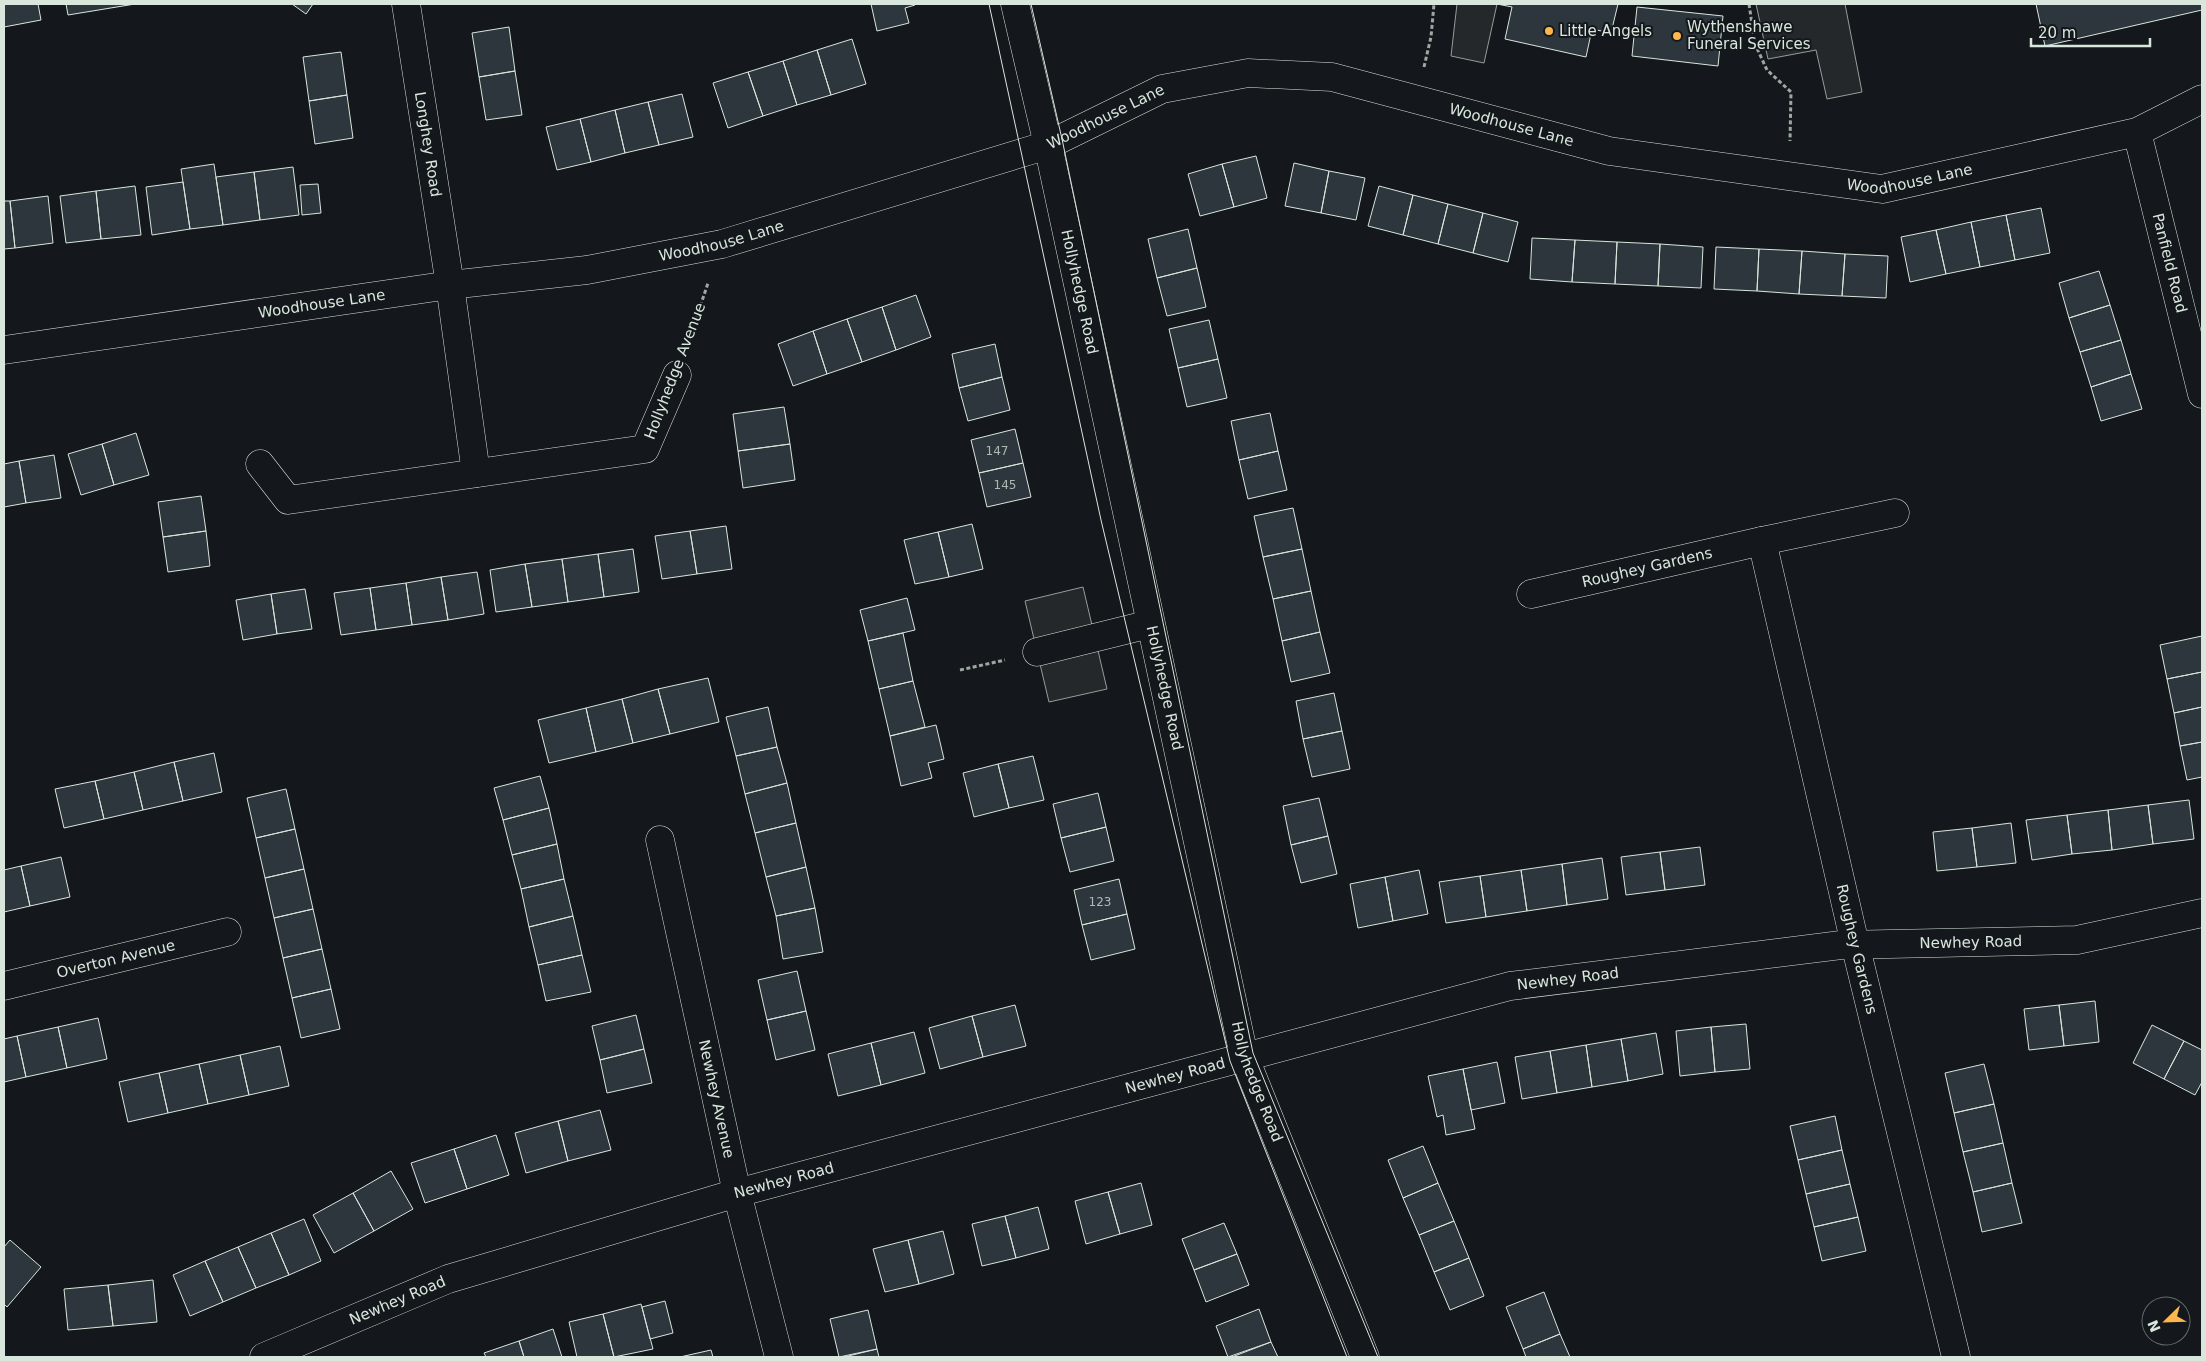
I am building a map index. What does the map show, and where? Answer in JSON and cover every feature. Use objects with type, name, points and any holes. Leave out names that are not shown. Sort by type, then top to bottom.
[{"type":"street","name":"Longhey Road","points":[[406,4],[450,284]]},
{"type":"street","name":"Hollyhedge Road","points":[[1015,4],[1048,145],[1244,1056],[1365,1357]]},
{"type":"street","name":"Woodhouse Lane","points":[[4,350],[450,284],[587,270],[722,244],[1048,145],[1162,89],[1248,73],[1332,77],[1609,150],[1882,189],[2137,132],[2202,99]]},
{"type":"street","name":"Panfield Road","points":[[2137,132],[2202,394]]},
{"type":"street","points":[[450,284],[476,474]]},
{"type":"street","name":"Hollyhedge Avenue","points":[[260,464],[288,500],[645,449],[677,375]]},
{"type":"street","name":"Roughey Gardens","points":[[1532,594],[1762,541],[1895,513]]},
{"type":"street","name":"Roughey Gardens","points":[[1762,541],[1855,944],[1956,1357]]},
{"type":"street","points":[[1037,652],[1150,624]]},
{"type":"street","name":"Newhey Avenue","points":[[660,840],[737,1193],[779,1357]]},
{"type":"street","name":"Newhey Road","points":[[264,1357],[448,1279],[737,1193],[1510,986],[1855,944],[2077,940],[2202,913]]},
{"type":"street","name":"Overton Avenue","points":[[4,986],[227,932]]},
{"type":"path","points":[[1417,99],[1431,37],[1434,4]]},
{"type":"path","points":[[1749,4],[1755,44],[1767,70],[1791,92],[1789,176]]},
{"type":"path","name":"Hollyhedge Avenue","points":[[677,375],[722,244]]},
{"type":"path","points":[[960,670],[1037,652]]},
{"type":"shaded area","points":[[1457,4],[1497,4],[1484,63],[1451,56]]},
{"type":"shaded area","points":[[1756,4],[1845,4],[1862,92],[1827,99],[1816,50],[1768,59]]},
{"type":"shaded area","points":[[1083,587],[1107,689],[1049,702],[1025,601]]},
{"type":"building","points":[[4,4],[38,4],[41,20],[4,27]]},
{"type":"building","points":[[66,4],[135,4],[68,15]]},
{"type":"building","points":[[292,4],[313,4],[306,14]]},
{"type":"building","points":[[871,4],[915,5],[905,8],[909,23],[877,31]]},
{"type":"building","name":"Little Angels","points":[[1497,4],[1618,4],[1611,33],[1592,29],[1586,57],[1505,39],[1512,7]]},
{"type":"building","points":[[2036,4],[2202,4],[2202,10],[2045,46]]},
{"type":"building","name":"Wythenshawe Funeral Services","points":[[1637,7],[1723,16],[1718,66],[1632,56]]},
{"type":"building","points":[[509,27],[515,71],[479,77],[472,33]]},
{"type":"building","points":[[852,39],[866,84],[831,95],[817,50]]},
{"type":"building","points":[[817,50],[831,95],[797,105],[783,61]]},
{"type":"building","points":[[341,52],[347,95],[309,101],[303,57]]},
{"type":"building","points":[[783,61],[797,105],[763,116],[748,72]]},
{"type":"building","points":[[515,71],[522,115],[486,120],[479,77]]},
{"type":"building","points":[[748,72],[763,116],[728,128],[713,83]]},
{"type":"building","points":[[682,94],[693,137],[659,145],[648,102]]},
{"type":"building","points":[[347,95],[353,138],[315,144],[309,101]]},
{"type":"building","points":[[648,102],[659,145],[625,153],[615,110]]},
{"type":"building","points":[[615,110],[625,153],[591,162],[580,119]]},
{"type":"building","points":[[580,119],[591,162],[557,170],[546,127]]},
{"type":"building","points":[[1256,156],[1267,198],[1234,207],[1222,164]]},
{"type":"building","points":[[1294,163],[1329,171],[1321,213],[1285,206]]},
{"type":"building","points":[[214,164],[223,225],[190,229],[181,169]]},
{"type":"building","points":[[1222,164],[1234,207],[1200,216],[1188,174]]},
{"type":"building","points":[[293,167],[299,215],[260,220],[254,172]]},
{"type":"building","points":[[1329,171],[1365,178],[1356,220],[1321,213]]},
{"type":"building","points":[[254,172],[260,220],[223,225],[216,177]]},
{"type":"building","points":[[183,182],[190,229],[152,235],[146,187]]},
{"type":"building","points":[[318,184],[321,213],[302,215],[300,185]]},
{"type":"building","points":[[135,186],[141,235],[101,239],[96,191]]},
{"type":"building","points":[[1379,186],[1413,195],[1403,235],[1368,226]]},
{"type":"building","points":[[96,191],[101,239],[66,243],[60,196]]},
{"type":"building","points":[[1413,195],[1448,204],[1438,244],[1403,235]]},
{"type":"building","points":[[48,196],[53,243],[15,248],[10,201]]},
{"type":"building","points":[[4,201],[10,201],[15,248],[4,249]]},
{"type":"building","points":[[1448,204],[1483,213],[1473,253],[1438,244]]},
{"type":"building","points":[[2041,208],[2050,253],[2015,260],[2006,215]]},
{"type":"building","points":[[1483,213],[1518,222],[1508,262],[1473,253]]},
{"type":"building","points":[[2006,215],[2015,260],[1980,267],[1971,222]]},
{"type":"building","points":[[1971,222],[1980,267],[1946,274],[1936,230]]},
{"type":"building","points":[[1188,229],[1197,268],[1157,278],[1148,239]]},
{"type":"building","points":[[1936,230],[1946,274],[1910,282],[1901,237]]},
{"type":"building","points":[[1532,238],[1575,240],[1572,282],[1530,279]]},
{"type":"building","points":[[1575,240],[1617,242],[1615,284],[1572,282]]},
{"type":"building","points":[[1617,242],[1660,244],[1658,286],[1615,284]]},
{"type":"building","points":[[1660,244],[1703,247],[1701,288],[1658,286]]},
{"type":"building","points":[[1716,247],[1759,249],[1757,291],[1714,289]]},
{"type":"building","points":[[1759,249],[1802,251],[1799,294],[1757,291]]},
{"type":"building","points":[[1802,251],[1845,254],[1842,296],[1799,294]]},
{"type":"building","points":[[1845,254],[1888,256],[1886,298],[1842,296]]},
{"type":"building","points":[[1197,268],[1206,307],[1167,316],[1157,278]]},
{"type":"building","points":[[2099,271],[2110,305],[2069,318],[2059,283]]},
{"type":"building","points":[[916,295],[931,337],[896,350],[882,307]]},
{"type":"building","points":[[2110,305],[2121,340],[2080,352],[2069,318]]},
{"type":"building","points":[[882,307],[896,350],[862,362],[847,319]]},
{"type":"building","points":[[847,319],[862,362],[827,374],[813,331]]},
{"type":"building","points":[[1209,320],[1218,359],[1178,368],[1169,329]]},
{"type":"building","points":[[813,331],[827,374],[793,386],[778,344]]},
{"type":"building","points":[[2121,340],[2131,374],[2091,387],[2080,352]]},
{"type":"building","points":[[995,344],[1002,377],[959,388],[952,354]]},
{"type":"building","points":[[1218,359],[1227,398],[1187,407],[1178,368]]},
{"type":"building","points":[[2131,374],[2142,409],[2101,421],[2091,387]]},
{"type":"building","points":[[1002,377],[1010,410],[968,421],[959,388]]},
{"type":"building","points":[[784,407],[790,444],[738,451],[733,414]]},
{"type":"building","points":[[1270,413],[1278,451],[1239,460],[1231,421]]},
{"type":"building","points":[[1015,429],[1023,463],[979,473],[971,440]]},
{"type":"building","points":[[136,433],[149,475],[114,485],[102,444]]},
{"type":"building","points":[[102,444],[114,485],[81,495],[68,454]]},
{"type":"building","points":[[790,444],[795,480],[743,488],[738,451]]},
{"type":"building","points":[[1278,451],[1287,490],[1248,499],[1239,460]]},
{"type":"building","points":[[54,455],[61,498],[26,503],[19,461]]},
{"type":"building","points":[[19,461],[26,503],[4,507],[4,464]]},
{"type":"building","points":[[1023,463],[1031,497],[987,507],[979,473]]},
{"type":"building","points":[[201,496],[206,531],[163,537],[158,502]]},
{"type":"building","points":[[1293,508],[1302,549],[1263,557],[1254,516]]},
{"type":"building","points":[[972,524],[983,569],[949,577],[938,532]]},
{"type":"building","points":[[726,526],[732,569],[697,574],[690,531]]},
{"type":"building","points":[[206,531],[210,566],[168,572],[163,537]]},
{"type":"building","points":[[690,531],[697,574],[662,579],[655,536]]},
{"type":"building","points":[[938,532],[949,577],[915,584],[904,540]]},
{"type":"building","points":[[633,549],[639,592],[604,597],[598,554]]},
{"type":"building","points":[[1302,549],[1311,591],[1273,599],[1263,557]]},
{"type":"building","points":[[598,554],[604,597],[568,602],[562,559]]},
{"type":"building","points":[[562,559],[568,602],[532,607],[525,564]]},
{"type":"building","points":[[525,564],[532,607],[496,612],[490,570]]},
{"type":"building","points":[[477,572],[484,614],[448,620],[441,577]]},
{"type":"building","points":[[441,577],[448,620],[412,625],[406,583]]},
{"type":"building","points":[[406,583],[412,625],[376,630],[370,588]]},
{"type":"building","points":[[370,588],[376,630],[341,635],[334,593]]},
{"type":"building","points":[[305,589],[312,629],[277,634],[271,594]]},
{"type":"building","points":[[1311,591],[1320,632],[1282,641],[1273,599]]},
{"type":"building","points":[[271,594],[277,634],[243,640],[236,600]]},
{"type":"building","points":[[907,598],[915,630],[868,641],[860,610]]},
{"type":"building","points":[[1320,632],[1330,673],[1291,682],[1282,641]]},
{"type":"building","points":[[903,633],[913,681],[879,689],[868,641]]},
{"type":"building","points":[[2202,636],[2202,672],[2167,679],[2160,645]]},
{"type":"building","points":[[2202,672],[2202,707],[2174,713],[2167,679]]},
{"type":"building","points":[[708,678],[719,722],[670,734],[658,689]]},
{"type":"building","points":[[913,681],[925,727],[890,736],[879,689]]},
{"type":"building","points":[[658,689],[670,734],[633,743],[622,699]]},
{"type":"building","points":[[1334,693],[1342,731],[1303,739],[1296,701]]},
{"type":"building","points":[[622,699],[633,743],[596,752],[586,708]]},
{"type":"building","points":[[768,707],[777,747],[736,756],[726,717]]},
{"type":"building","points":[[2202,707],[2202,742],[2180,746],[2174,713]]},
{"type":"building","points":[[586,708],[596,752],[549,763],[538,720]]},
{"type":"building","points":[[936,725],[944,759],[928,763],[932,778],[901,786],[890,736]]},
{"type":"building","points":[[1342,731],[1350,769],[1312,777],[1303,739]]},
{"type":"building","points":[[2202,742],[2202,777],[2187,780],[2180,746]]},
{"type":"building","points":[[777,747],[787,783],[745,794],[736,756]]},
{"type":"building","points":[[214,753],[222,792],[183,801],[174,762]]},
{"type":"building","points":[[1033,756],[1044,800],[1009,808],[998,764]]},
{"type":"building","points":[[174,762],[183,801],[143,810],[134,772]]},
{"type":"building","points":[[998,764],[1009,808],[974,817],[963,773]]},
{"type":"building","points":[[134,772],[143,810],[104,819],[95,781]]},
{"type":"building","points":[[540,776],[549,808],[503,820],[494,788]]},
{"type":"building","points":[[95,781],[104,819],[64,828],[55,789]]},
{"type":"building","points":[[787,783],[796,823],[755,833],[745,794]]},
{"type":"building","points":[[286,789],[295,829],[256,838],[247,798]]},
{"type":"building","points":[[1098,793],[1106,827],[1061,838],[1053,804]]},
{"type":"building","points":[[1319,798],[1328,836],[1291,845],[1283,806]]},
{"type":"building","points":[[2189,800],[2194,839],[2153,844],[2148,805]]},
{"type":"building","points":[[2148,805],[2153,844],[2112,850],[2108,810]]},
{"type":"building","points":[[549,808],[557,844],[512,855],[503,820]]},
{"type":"building","points":[[2108,810],[2112,850],[2072,854],[2067,815]]},
{"type":"building","points":[[2067,815],[2072,854],[2032,860],[2026,820]]},
{"type":"building","points":[[796,823],[806,867],[766,877],[755,833]]},
{"type":"building","points":[[2011,823],[2016,863],[1977,867],[1972,828]]},
{"type":"building","points":[[1106,827],[1114,861],[1070,872],[1061,838]]},
{"type":"building","points":[[1972,828],[1977,867],[1937,871],[1933,832]]},
{"type":"building","points":[[295,829],[304,869],[265,878],[256,838]]},
{"type":"building","points":[[1328,836],[1337,874],[1301,883],[1291,845]]},
{"type":"building","points":[[557,844],[564,879],[521,889],[512,855]]},
{"type":"building","points":[[1700,847],[1705,885],[1665,890],[1660,852]]},
{"type":"building","points":[[1660,852],[1665,890],[1626,895],[1621,857]]},
{"type":"building","points":[[61,857],[70,897],[30,906],[21,866]]},
{"type":"building","points":[[1602,858],[1608,899],[1567,905],[1562,864]]},
{"type":"building","points":[[1562,864],[1567,905],[1527,911],[1521,870]]},
{"type":"building","points":[[21,866],[30,906],[4,912],[4,870]]},
{"type":"building","points":[[806,867],[815,908],[776,916],[766,877]]},
{"type":"building","points":[[304,869],[313,909],[274,918],[265,878]]},
{"type":"building","points":[[1419,870],[1428,914],[1393,921],[1385,877]]},
{"type":"building","points":[[1521,870],[1527,911],[1486,917],[1480,876]]},
{"type":"building","points":[[1480,876],[1486,917],[1446,923],[1439,882]]},
{"type":"building","points":[[1385,877],[1393,921],[1358,928],[1350,884]]},
{"type":"building","points":[[564,879],[573,916],[529,927],[521,889]]},
{"type":"building","points":[[1119,879],[1127,914],[1082,925],[1074,890]]},
{"type":"building","points":[[815,908],[823,952],[783,959],[776,916]]},
{"type":"building","points":[[313,909],[322,949],[283,958],[274,918]]},
{"type":"building","points":[[1127,914],[1135,949],[1091,960],[1082,925]]},
{"type":"building","points":[[573,916],[582,955],[538,965],[529,927]]},
{"type":"building","points":[[322,949],[331,989],[292,998],[283,958]]},
{"type":"building","points":[[582,955],[591,992],[546,1001],[538,965]]},
{"type":"building","points":[[797,971],[806,1011],[767,1020],[758,980]]},
{"type":"building","points":[[331,989],[340,1029],[301,1038],[292,998]]},
{"type":"building","points":[[2095,1001],[2099,1042],[2064,1046],[2059,1005]]},
{"type":"building","points":[[1015,1005],[1026,1046],[983,1057],[972,1016]]},
{"type":"building","points":[[2059,1005],[2064,1046],[2029,1050],[2024,1009]]},
{"type":"building","points":[[806,1011],[815,1050],[776,1060],[767,1020]]},
{"type":"building","points":[[636,1015],[644,1049],[600,1060],[592,1026]]},
{"type":"building","points":[[972,1016],[983,1057],[940,1069],[929,1028]]},
{"type":"building","points":[[98,1018],[107,1059],[67,1068],[58,1027]]},
{"type":"building","points":[[1746,1024],[1750,1069],[1715,1072],[1711,1027]]},
{"type":"building","points":[[2152,1025],[2184,1041],[2164,1079],[2133,1063]]},
{"type":"building","points":[[58,1027],[67,1068],[26,1077],[17,1036]]},
{"type":"building","points":[[1711,1027],[1715,1072],[1680,1076],[1676,1031]]},
{"type":"building","points":[[914,1032],[925,1073],[881,1085],[871,1043]]},
{"type":"building","points":[[1656,1033],[1663,1074],[1628,1081],[1621,1039]]},
{"type":"building","points":[[17,1036],[26,1077],[4,1082],[4,1039]]},
{"type":"building","points":[[1621,1039],[1628,1081],[1592,1087],[1586,1045]]},
{"type":"building","points":[[2184,1041],[2202,1050],[2202,1082],[2195,1095],[2164,1079]]},
{"type":"building","points":[[871,1043],[881,1085],[838,1096],[828,1054]]},
{"type":"building","points":[[1586,1045],[1592,1087],[1557,1093],[1550,1051]]},
{"type":"building","points":[[280,1046],[289,1086],[249,1095],[240,1055]]},
{"type":"building","points":[[644,1049],[652,1083],[607,1093],[600,1060]]},
{"type":"building","points":[[1550,1051],[1557,1093],[1522,1099],[1515,1057]]},
{"type":"building","points":[[240,1055],[249,1095],[208,1104],[199,1064]]},
{"type":"building","points":[[1497,1062],[1505,1103],[1471,1110],[1463,1069]]},
{"type":"building","points":[[199,1064],[208,1104],[168,1113],[159,1073]]},
{"type":"building","points":[[1984,1064],[1994,1104],[1954,1113],[1945,1073]]},
{"type":"building","points":[[1463,1069],[1475,1129],[1446,1135],[1443,1115],[1437,1117],[1428,1076]]},
{"type":"building","points":[[159,1073],[168,1113],[128,1122],[119,1082]]},
{"type":"building","points":[[1994,1104],[2003,1143],[1963,1152],[1954,1113]]},
{"type":"building","points":[[600,1110],[611,1150],[568,1161],[558,1121]]},
{"type":"building","points":[[1835,1116],[1842,1150],[1798,1160],[1790,1126]]},
{"type":"building","points":[[558,1121],[568,1161],[526,1173],[515,1133]]},
{"type":"building","points":[[496,1135],[509,1175],[467,1189],[454,1149]]},
{"type":"building","points":[[2003,1143],[2012,1183],[1973,1192],[1963,1152]]},
{"type":"building","points":[[1423,1146],[1438,1183],[1403,1198],[1388,1160]]},
{"type":"building","points":[[454,1149],[467,1189],[425,1203],[411,1163]]},
{"type":"building","points":[[1842,1150],[1850,1184],[1806,1194],[1798,1160]]},
{"type":"building","points":[[391,1171],[413,1209],[374,1231],[353,1193]]},
{"type":"building","points":[[1141,1183],[1152,1225],[1120,1234],[1108,1192]]},
{"type":"building","points":[[1438,1183],[1454,1221],[1419,1235],[1403,1198]]},
{"type":"building","points":[[2012,1183],[2022,1223],[1982,1232],[1973,1192]]},
{"type":"building","points":[[1850,1184],[1858,1217],[1814,1227],[1806,1194]]},
{"type":"building","points":[[1108,1192],[1120,1234],[1086,1244],[1075,1201]]},
{"type":"building","points":[[353,1193],[374,1231],[334,1253],[313,1215]]},
{"type":"building","points":[[1038,1207],[1049,1249],[1016,1258],[1005,1216]]},
{"type":"building","points":[[1005,1216],[1016,1258],[982,1266],[972,1224]]},
{"type":"building","points":[[1858,1217],[1866,1251],[1822,1261],[1814,1227]]},
{"type":"building","points":[[304,1219],[321,1261],[289,1275],[271,1233]]},
{"type":"building","points":[[1454,1221],[1469,1258],[1434,1272],[1419,1235]]},
{"type":"building","points":[[1224,1223],[1237,1254],[1194,1270],[1182,1239]]},
{"type":"building","points":[[943,1231],[954,1274],[919,1284],[908,1240]]},
{"type":"building","points":[[271,1233],[289,1275],[256,1288],[238,1247]]},
{"type":"building","points":[[10,1240],[41,1267],[7,1307],[4,1304],[4,1247]]},
{"type":"building","points":[[908,1240],[919,1284],[885,1292],[873,1249]]},
{"type":"building","points":[[238,1247],[256,1288],[223,1302],[205,1261]]},
{"type":"building","points":[[1237,1254],[1249,1285],[1206,1302],[1194,1270]]},
{"type":"building","points":[[1469,1258],[1484,1296],[1450,1310],[1434,1272]]},
{"type":"building","points":[[205,1261],[223,1302],[190,1316],[173,1275]]},
{"type":"building","points":[[153,1280],[157,1322],[113,1326],[108,1285]]},
{"type":"building","points":[[108,1285],[113,1326],[68,1330],[64,1289]]},
{"type":"building","points":[[1544,1292],[1560,1334],[1523,1349],[1506,1307]]},
{"type":"building","points":[[665,1301],[673,1333],[650,1339],[642,1307]]},
{"type":"building","points":[[641,1304],[653,1349],[614,1357],[603,1314]]},
{"type":"building","points":[[1259,1309],[1271,1342],[1228,1357],[1216,1326]]},
{"type":"building","points":[[868,1310],[877,1349],[839,1357],[830,1319]]},
{"type":"building","points":[[603,1314],[614,1357],[577,1357],[569,1322]]},
{"type":"building","points":[[553,1329],[562,1357],[524,1357],[519,1341]]},
{"type":"building","points":[[1560,1334],[1570,1357],[1526,1357],[1523,1349]]},
{"type":"building","points":[[519,1341],[524,1357],[486,1357],[484,1353]]},
{"type":"building","points":[[1271,1342],[1278,1357],[1232,1357]]},
{"type":"building","points":[[877,1349],[879,1357],[844,1357]]},
{"type":"building","points":[[711,1350],[713,1357],[680,1357]]},
{"type":"tram line","points":[[989,4],[1101,520],[1230,1061],[1347,1357]]},
{"type":"tram line","points":[[1031,4],[1062,139],[1253,1053],[1378,1357]]},
{"type":"place","name":"Little Angels","points":[[1549,31]]},
{"type":"place","name":"Wythenshawe Funeral Services","points":[[1677,36]]}]
